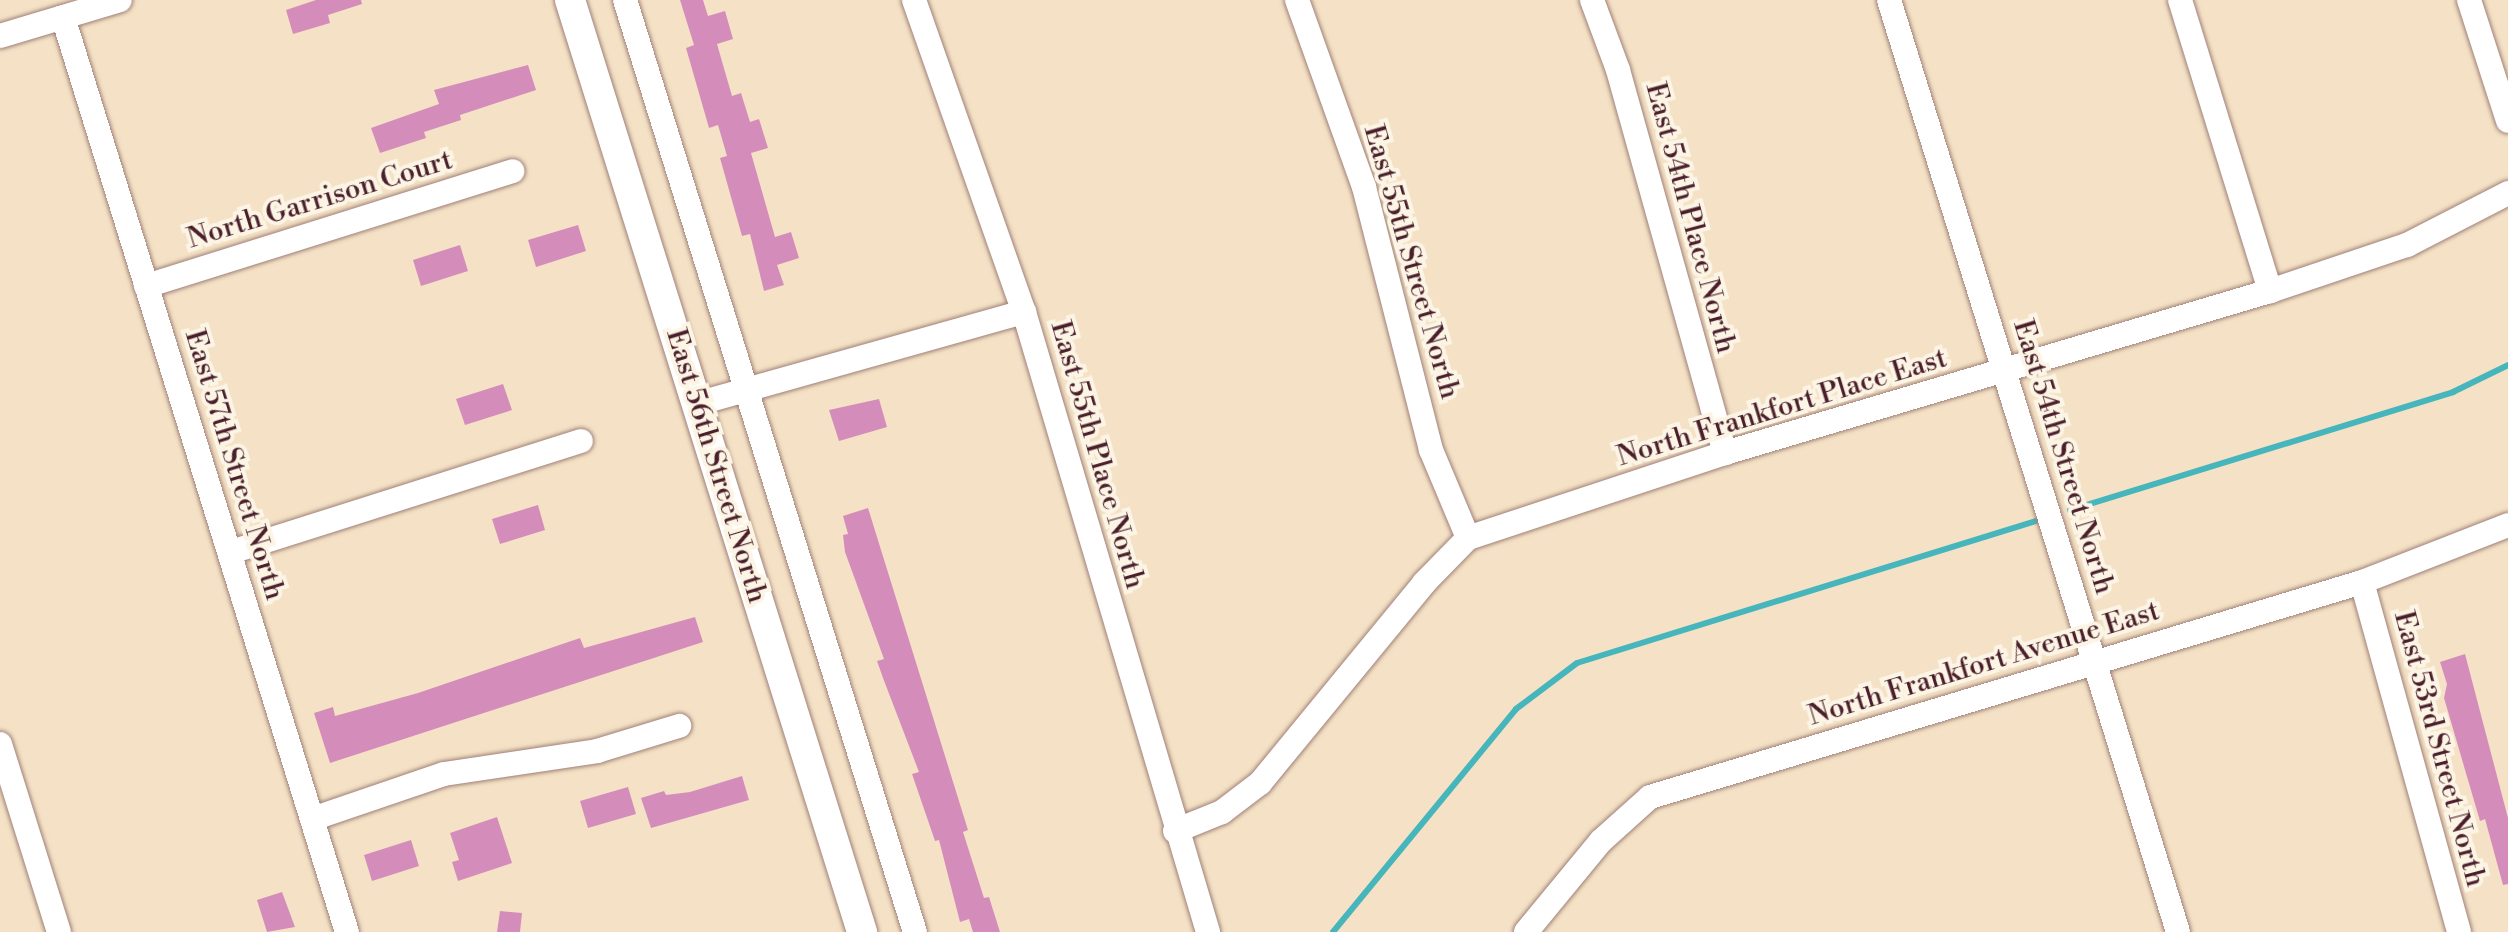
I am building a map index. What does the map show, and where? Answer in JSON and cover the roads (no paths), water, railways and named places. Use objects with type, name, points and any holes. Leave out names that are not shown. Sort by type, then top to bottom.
[{"type":"street","points":[[0,36],[120,0]]},
{"type":"street","name":"East 56th Street North","points":[[570,0],[862,932]]},
{"type":"street","name":"East 56th Street North","points":[[625,0],[915,932]]},
{"type":"street","name":"East 55th Place North","points":[[914,0],[1024,312],[1175,831],[1208,932]]},
{"type":"street","name":"East 55th Street North","points":[[1297,0],[1364,187],[1431,450],[1468,538]]},
{"type":"street","name":"East 54th Place North","points":[[1592,0],[1618,70],[1725,453]]},
{"type":"street","name":"East 54th Street North","points":[[1889,0],[2176,932]]},
{"type":"street","points":[[2180,0],[2270,291]]},
{"type":"street","points":[[2469,0],[2508,121]]},
{"type":"street","name":"East 57th Street North","points":[[63,17],[347,932]]},
{"type":"street","name":"North Garrison Court","points":[[146,286],[512,171]]},
{"type":"street","name":"North Frankfort Place East","points":[[1175,831],[1222,812],[1260,783],[1424,583],[1468,538],[1725,453],[2270,291],[2407,245],[2508,193]]},
{"type":"street","points":[[696,404],[1024,312]]},
{"type":"street","points":[[231,552],[581,441]]},
{"type":"street","name":"North Frankfort Avenue East","points":[[1526,932],[1601,841],[1650,797],[2362,582],[2508,525]]},
{"type":"street","name":"East 53rd Street North","points":[[2362,582],[2459,932]]},
{"type":"street","points":[[312,819],[444,774],[597,751],[679,726]]},
{"type":"street","points":[[0,744],[59,932]]},
{"type":"waterway","points":[[2070,510],[2453,392],[2508,365]]},
{"type":"waterway","points":[[1333,932],[1516,709],[1577,663],[2035,521]]}]
